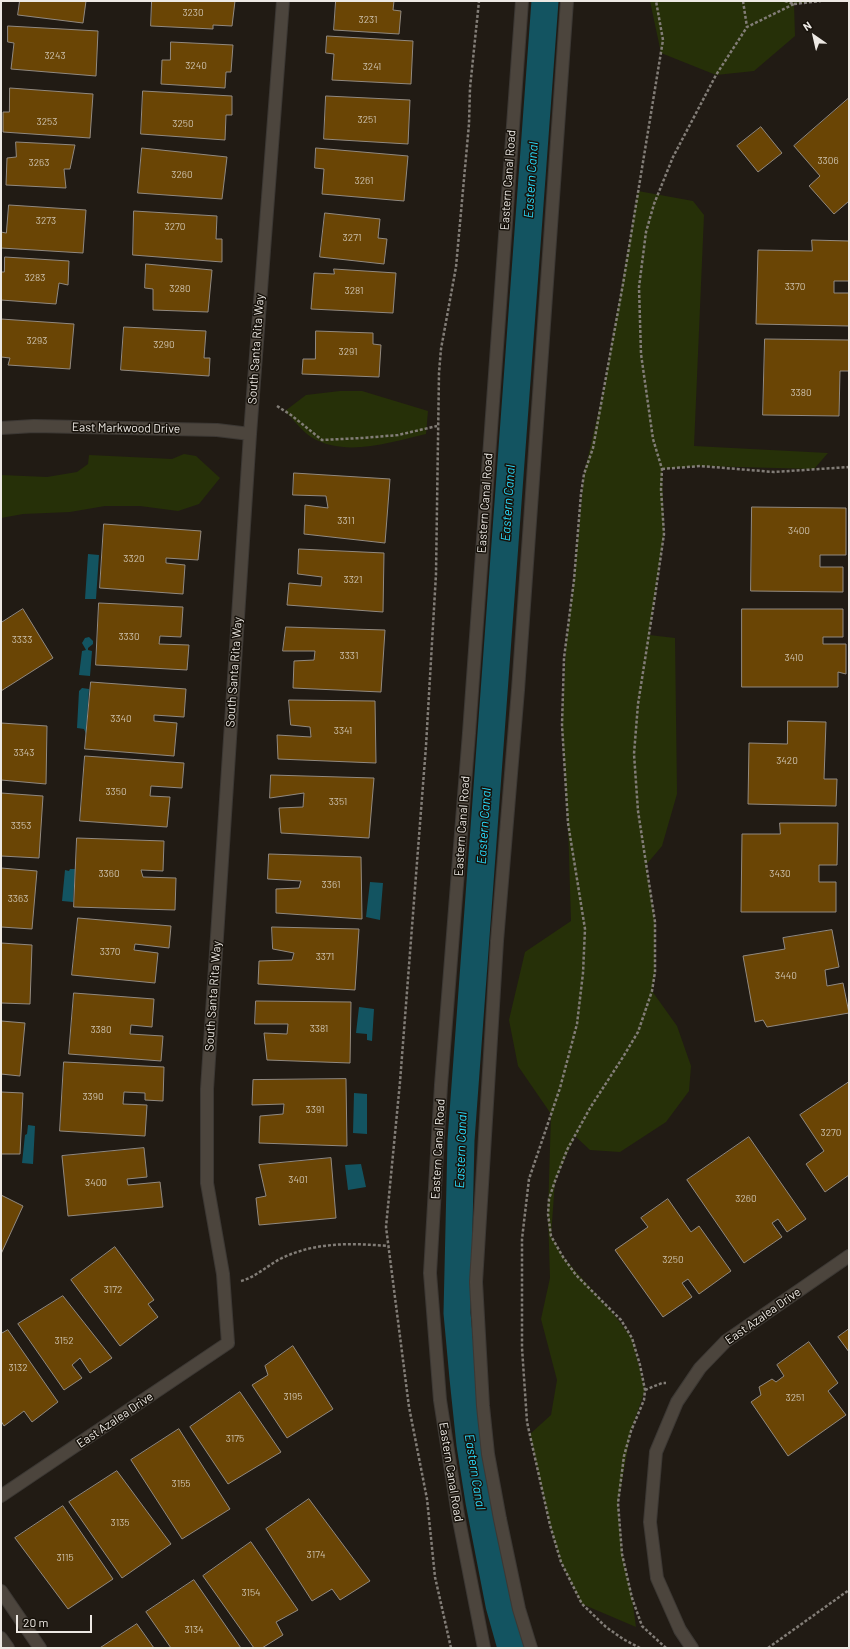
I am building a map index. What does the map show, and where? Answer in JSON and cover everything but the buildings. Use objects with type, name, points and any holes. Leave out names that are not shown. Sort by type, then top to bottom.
[{"type":"street","name":"South Santa Rita Way","points":[[228,1343],[224,1285],[207,1183],[207,1089],[250,434],[283,1]]},
{"type":"street","name":"Eastern Canal Road","points":[[484,1648],[458,1515],[440,1400],[430,1273],[441,1085],[522,1]]},
{"type":"street","points":[[531,1648],[518,1608],[488,1454],[476,1282],[497,941],[519,682],[566,1]]},
{"type":"street","name":"East Markwood Drive","points":[[1,428],[34,426],[217,430],[250,434]]},
{"type":"street","name":"East Azalea Drive","points":[[692,1648],[680,1630],[657,1578],[650,1522],[656,1452],[677,1402],[700,1368],[726,1341],[849,1256]]},
{"type":"street","name":"East Azalea Drive","points":[[1,1496],[228,1343]]},
{"type":"street","points":[[1,1591],[40,1648]]},
{"type":"street","points":[[1,1638],[8,1648]]},
{"type":"path","points":[[451,1648],[435,1577],[427,1499],[409,1407],[386,1227],[400,1082],[426,739],[436,574],[437,426],[441,349],[456,267],[469,124],[470,88],[479,1]]},
{"type":"path","points":[[640,1648],[623,1640],[606,1627],[582,1604],[561,1562],[550,1525],[527,1422],[522,1348],[521,1301],[522,1239],[529,1179],[560,1088],[577,1024],[582,980],[585,929],[568,823],[563,733],[564,658],[574,580],[584,474],[593,448],[606,380],[663,40],[656,1]]},
{"type":"path","points":[[743,1],[747,27]]},
{"type":"path","points":[[785,1],[794,4]]},
{"type":"path","points":[[666,1648],[642,1626],[632,1598],[622,1554],[618,1503],[624,1456],[631,1431],[644,1400],[645,1390],[640,1364],[632,1338],[621,1320],[576,1275],[563,1257],[551,1236],[548,1214],[549,1199],[567,1150],[590,1108],[638,1032],[652,991],[655,972],[655,922],[638,811],[634,754],[638,704],[664,534],[661,489],[662,469],[653,439],[641,354],[639,287],[646,232],[654,204],[673,157],[716,75],[747,27],[794,4],[820,1]]},
{"type":"path","points":[[277,406],[291,415],[322,440],[398,435],[437,426]]},
{"type":"path","points":[[662,469],[700,466],[774,472],[849,467]]},
{"type":"path","points":[[224,1285],[245,1280],[282,1258],[320,1246],[360,1244],[388,1246]]},
{"type":"path","points":[[768,1648],[849,1590]]},
{"type":"green space","points":[[650,1],[821,1],[794,4],[795,36],[754,71],[716,75],[661,53]]},
{"type":"green space","points":[[638,191],[693,201],[704,215],[694,446],[828,453],[814,469],[700,466],[662,469],[664,534],[649,635],[675,638],[677,794],[662,846],[646,865],[655,922],[655,972],[652,991],[677,1026],[691,1066],[689,1091],[666,1122],[620,1152],[590,1150],[575,1136],[555,1181],[551,1236],[563,1257],[612,1312],[632,1338],[645,1390],[631,1431],[618,1503],[622,1554],[632,1598],[636,1627],[582,1604],[561,1562],[550,1525],[530,1434],[551,1415],[557,1380],[541,1319],[550,1278],[548,1214],[551,1114],[518,1066],[509,1020],[525,952],[571,921],[568,823],[562,725],[566,647],[584,474],[604,388]]},
{"type":"green space","points":[[340,391],[362,391],[428,411],[426,434],[383,444],[338,447],[311,437],[285,411],[306,395]]},
{"type":"green space","points":[[184,454],[196,456],[220,478],[199,504],[178,511],[140,506],[105,506],[70,512],[23,514],[1,518],[1,475],[47,477],[77,472],[88,464],[89,455],[172,459]]},
{"type":"water","points":[[88,554],[99,555],[96,599],[85,599]]},
{"type":"water","points":[[89,637],[93,641],[93,644],[88,648],[88,650],[92,651],[90,676],[79,675],[82,651],[86,650],[82,643],[85,638]]},
{"type":"water","points":[[82,688],[89,689],[86,734],[84,729],[77,728],[79,691]]},
{"type":"water","points":[[70,869],[75,869],[73,902],[62,901],[65,870],[69,871]]},
{"type":"water","points":[[370,882],[383,883],[380,920],[366,917]]},
{"type":"water","points":[[359,1007],[374,1009],[372,1041],[367,1040],[367,1034],[356,1033]]},
{"type":"water","points":[[354,1093],[367,1094],[367,1134],[353,1133]]},
{"type":"water","points":[[28,1125],[35,1126],[33,1164],[22,1163],[25,1135],[27,1134]]},
{"type":"water","points":[[361,1164],[366,1187],[348,1190],[345,1165]]},
{"type":"waterway","name":"Eastern Canal","points":[[511,1648],[499,1605],[479,1502],[470,1445],[457,1313],[461,1140],[545,1]]}]
